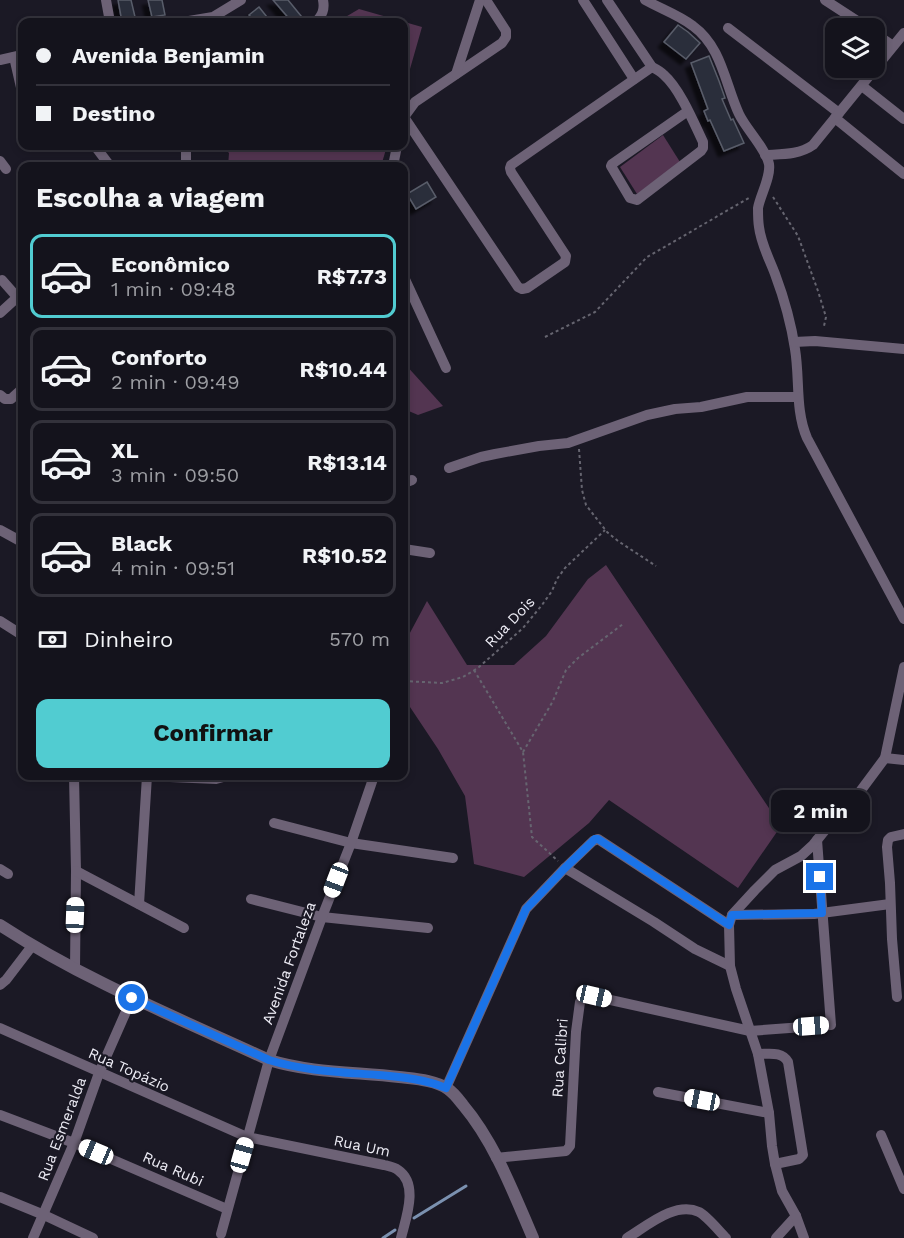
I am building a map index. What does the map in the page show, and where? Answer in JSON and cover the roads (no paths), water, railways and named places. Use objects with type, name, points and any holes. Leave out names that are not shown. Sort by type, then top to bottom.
[{"type":"street","points":[[106,0],[109,18]]},
{"type":"street","points":[[203,18],[213,16],[241,0]]},
{"type":"street","points":[[319,18],[324,6],[323,0]]},
{"type":"street","points":[[456,74],[480,0]]},
{"type":"street","points":[[408,112],[415,102],[502,43],[506,37],[506,31],[486,0]]},
{"type":"street","points":[[583,0],[634,80]]},
{"type":"street","points":[[607,0],[652,67],[669,80],[688,111],[703,142],[701,151],[637,200],[630,198],[611,166],[612,164],[688,111]]},
{"type":"street","points":[[645,0],[696,28],[707,41],[719,59],[739,113],[765,155],[769,165],[768,192],[758,208],[758,225],[762,243],[775,273],[790,322],[794,342],[801,424],[904,619]]},
{"type":"street","points":[[825,0],[840,4],[856,18]]},
{"type":"street","points":[[728,28],[837,115],[904,174]]},
{"type":"street","points":[[765,155],[795,153],[813,145],[904,33]]},
{"type":"street","points":[[885,40],[894,46]]},
{"type":"street","points":[[0,60],[18,56]]},
{"type":"street","points":[[408,123],[518,287],[527,288],[565,262],[566,256],[511,172],[511,165],[652,67]]},
{"type":"street","points":[[862,86],[904,119]]},
{"type":"street","points":[[2,280],[18,293]]},
{"type":"street","points":[[408,286],[446,368]]},
{"type":"street","points":[[0,314],[18,297]]},
{"type":"street","points":[[794,342],[815,341],[904,349]]},
{"type":"street","points":[[0,395],[5,399],[11,399],[18,393]]},
{"type":"street","points":[[449,468],[495,454],[568,443],[647,415],[675,409],[701,407],[747,398],[798,397]]},
{"type":"street","points":[[0,530],[18,540]]},
{"type":"street","points":[[408,550],[430,553]]},
{"type":"street","points":[[0,621],[18,632]]},
{"type":"street","points":[[804,1238],[796,1216],[782,1191],[772,1146],[769,1113],[758,1054],[730,966],[730,920],[775,870],[801,856],[817,840],[856,796],[885,758],[904,667]]},
{"type":"street","points":[[885,758],[904,760]]},
{"type":"street","points":[[74,780],[75,969]]},
{"type":"street","points":[[139,904],[147,780]]},
{"type":"street","name":"Avenida Fortaleza","points":[[221,1234],[269,1060],[321,917],[351,843],[372,780]]},
{"type":"street","points":[[274,823],[351,843],[453,858]]},
{"type":"street","points":[[897,997],[887,847],[891,837],[904,834]]},
{"type":"street","points":[[446,1088],[526,909],[593,841],[598,839],[730,920],[805,915],[890,904]]},
{"type":"street","points":[[750,1031],[831,1025],[817,840]]},
{"type":"street","points":[[565,868],[695,949],[730,966]]},
{"type":"street","points":[[76,871],[184,928]]},
{"type":"street","points":[[251,899],[321,917],[428,928]]},
{"type":"street","points":[[0,925],[32,946],[132,998],[269,1060],[316,1070],[401,1077],[446,1088],[476,1120],[515,1195],[533,1238]]},
{"type":"street","points":[[0,985],[32,946]]},
{"type":"street","name":"Rua Calibri","points":[[496,1158],[566,1151],[570,1146],[576,1032],[580,1002],[584,996],[594,996],[750,1031]]},
{"type":"street","name":"Rua Esmeralda","points":[[33,1238],[74,1143],[99,1073],[132,998]]},
{"type":"street","name":"Rua Topázio","points":[[0,1028],[247,1137]]},
{"type":"street","points":[[758,1054],[781,1055],[788,1062],[803,1155],[799,1159],[776,1164]]},
{"type":"street","points":[[658,1092],[769,1113]]},
{"type":"street","name":"Rua Rubi","points":[[0,1115],[74,1143],[227,1209]]},
{"type":"street","points":[[881,1135],[904,1189]]},
{"type":"street","name":"Rua Um","points":[[247,1137],[373,1162],[397,1169],[409,1185],[409,1200],[401,1238]]},
{"type":"street","points":[[0,1197],[93,1238]]},
{"type":"street","points":[[627,1238],[659,1218],[678,1210],[691,1210],[701,1213],[726,1238]]},
{"type":"street","points":[[776,1238],[796,1216]]},
{"type":"waterway","points":[[414,1218],[466,1186]]},
{"type":"waterway","points":[[383,1238],[395,1230]]}]
